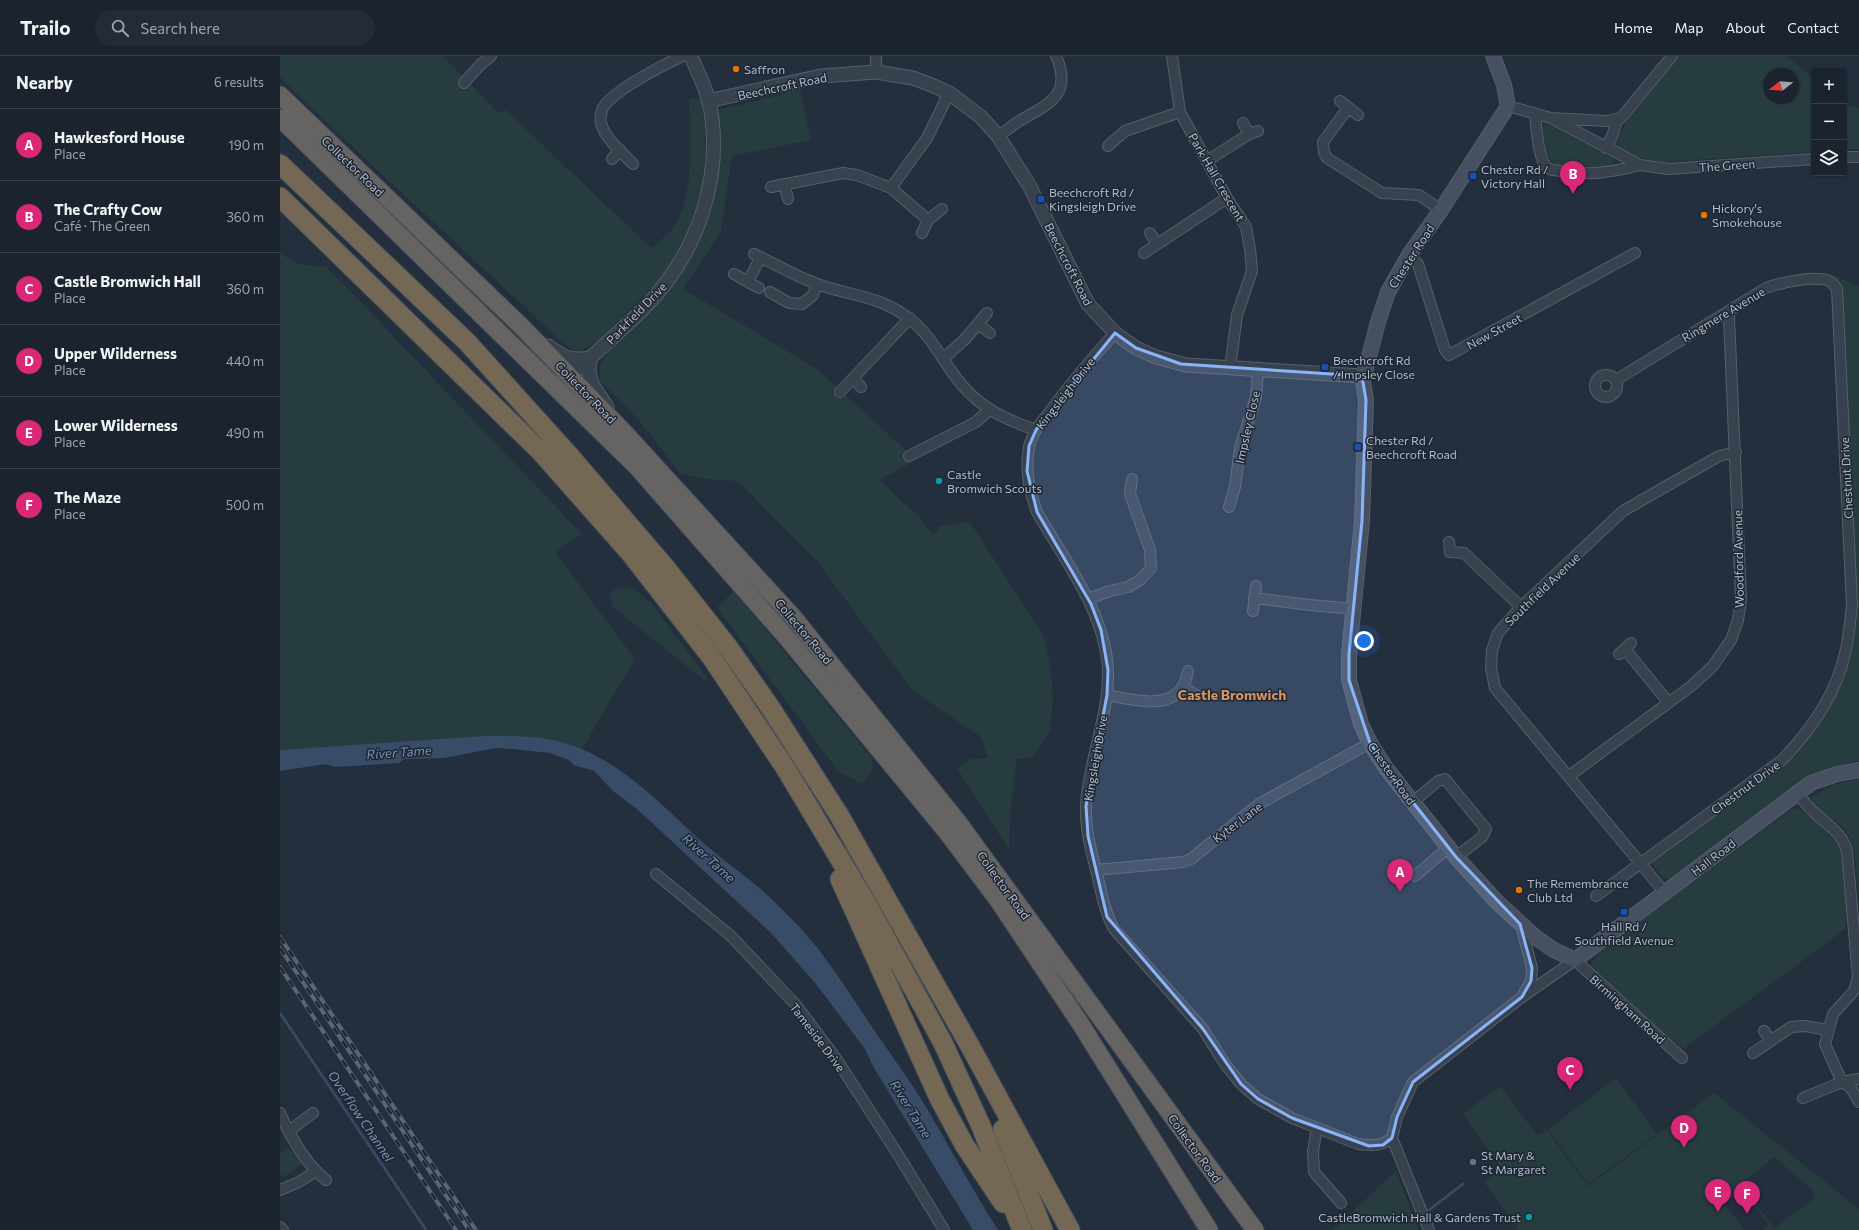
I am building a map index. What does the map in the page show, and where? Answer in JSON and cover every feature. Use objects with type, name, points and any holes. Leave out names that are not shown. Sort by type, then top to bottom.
[{"type":"highway","name":"Collector Road","points":[[280,95],[521,326],[622,430],[794,618],[958,822],[1254,1230]]},
{"type":"highway","name":"Collector Road","points":[[280,118],[636,467],[788,639],[950,836],[998,900],[1080,1023],[1209,1230]]},
{"type":"highway","points":[[280,164],[467,342],[569,455],[665,568],[728,648],[770,707],[839,815],[920,957],[1070,1230]]},
{"type":"highway","points":[[280,197],[541,452],[630,554],[712,658],[786,768],[868,906],[943,1043],[981,1126],[1021,1230]]},
{"type":"highway","points":[[571,377],[575,393],[624,443],[636,467]]},
{"type":"highway","points":[[786,768],[842,883],[940,1100],[965,1146],[1021,1230]]},
{"type":"highway","points":[[920,957],[1001,1124],[1033,1201],[1043,1230]]},
{"type":"main road","points":[[1493,56],[1504,85],[1508,106]]},
{"type":"main road","name":"Chester Road","points":[[1508,106],[1441,210],[1409,255],[1388,292],[1378,322],[1366,368],[1362,376],[1366,400],[1362,513],[1349,654],[1349,680],[1361,724],[1370,743],[1386,768],[1452,852],[1496,901],[1520,924],[1552,949],[1575,960]]},
{"type":"main road","name":"Hall Road","points":[[1575,960],[1811,783],[1837,774],[1859,770]]},
{"type":"street","points":[[464,83],[481,64],[492,56]]},
{"type":"street","points":[[634,164],[606,133],[601,123],[600,116],[603,108],[610,99],[651,71],[683,56]]},
{"type":"street","name":"Parkfield Drive","points":[[571,377],[579,366],[590,358],[645,307],[669,279],[685,254],[698,225],[707,197],[713,142],[708,101],[691,56]]},
{"type":"street","points":[[876,56],[876,72]]},
{"type":"street","points":[[998,136],[1048,106],[1055,98],[1061,84],[1062,68],[1056,56]]},
{"type":"street","name":"Park Hall Crescent","points":[[1172,56],[1180,112],[1227,198],[1246,228],[1252,271],[1237,315],[1230,368]]},
{"type":"street","points":[[1508,106],[1551,118],[1606,122],[1617,120],[1626,115],[1672,56]]},
{"type":"street","name":"Beechcroft Road","points":[[708,101],[820,76],[876,72],[913,78],[949,93],[981,117],[998,136],[1029,185],[1088,304],[1114,333],[1136,348],[1156,358],[1186,365],[1362,376]]},
{"type":"street","points":[[891,188],[926,138],[949,93]]},
{"type":"street","points":[[1358,115],[1344,104],[1323,142],[1324,152],[1327,158],[1382,193],[1419,195],[1441,210]]},
{"type":"street","points":[[1108,146],[1125,131],[1180,112]]},
{"type":"street","name":"The Green","points":[[1535,114],[1536,130],[1544,164],[1549,169],[1583,175],[1612,172],[1640,165]]},
{"type":"street","name":"The Green","points":[[1551,118],[1640,165],[1669,169],[1811,159]]},
{"type":"street","points":[[1606,148],[1614,134],[1617,120]]},
{"type":"street","points":[[1207,161],[1254,132],[1243,123]]},
{"type":"street","points":[[612,160],[620,150]]},
{"type":"street","points":[[1847,158],[1859,157]]},
{"type":"street","points":[[771,187],[843,173],[858,175],[891,188],[928,220]]},
{"type":"street","points":[[784,184],[788,199]]},
{"type":"street","points":[[1144,253],[1227,198]]},
{"type":"street","points":[[922,233],[928,220],[942,209]]},
{"type":"street","points":[[1150,234],[1157,244]]},
{"type":"street","name":"New Street","points":[[1409,255],[1418,264],[1445,350],[1449,355],[1635,253]]},
{"type":"street","points":[[748,281],[758,256],[817,284],[881,301],[910,318],[929,338],[962,384],[989,410],[1006,420],[1036,430]]},
{"type":"street","points":[[734,274],[759,288]]},
{"type":"street","name":"Ringmere Avenue","points":[[1616,380],[1766,288],[1785,281],[1822,279],[1832,282],[1837,289]]},
{"type":"street","points":[[770,292],[789,303],[802,304],[813,295],[817,284]]},
{"type":"street","name":"Chestnut Drive","points":[[1596,896],[1782,760],[1817,718],[1835,688],[1845,654],[1852,605],[1837,289]]},
{"type":"street","name":"Woodford Avenue","points":[[1569,776],[1690,687],[1712,667],[1731,640],[1738,620],[1741,600],[1736,452],[1729,317],[1727,312]]},
{"type":"street","points":[[943,359],[979,325],[987,313]]},
{"type":"street","points":[[840,392],[910,318]]},
{"type":"street","points":[[979,325],[990,333]]},
{"type":"street","points":[[521,326],[564,358],[578,360],[590,358],[588,372],[591,382],[622,430]]},
{"type":"street","name":"Kingsleigh Drive","points":[[1114,333],[1073,381],[1036,430],[1029,446],[1027,471],[1031,496],[1037,512],[1088,599],[1100,630],[1108,670],[1107,695],[1086,806],[1088,836],[1107,917],[1114,929],[1203,1028],[1225,1064],[1241,1084],[1265,1103],[1292,1118],[1369,1146],[1383,1144],[1392,1138]]},
{"type":"street","name":"Impsley Close","points":[[1229,507],[1235,487],[1240,448],[1256,397],[1258,370]]},
{"type":"street","points":[[852,378],[861,387]]},
{"type":"street","points":[[909,456],[976,422],[989,410]]},
{"type":"street","name":"Southfield Avenue","points":[[1665,893],[1496,688],[1491,668],[1492,650],[1498,633],[1521,606],[1623,511],[1719,456],[1736,452]]},
{"type":"street","points":[[1088,599],[1110,591],[1128,587],[1140,580],[1151,568],[1150,550],[1130,494],[1132,480]]},
{"type":"street","points":[[1449,542],[1450,552],[1464,554],[1521,606]]},
{"type":"street","points":[[1253,611],[1256,586]]},
{"type":"street","points":[[1254,598],[1354,609]]},
{"type":"street","points":[[1625,649],[1668,702]]},
{"type":"street","points":[[1107,695],[1144,701],[1158,701],[1171,697],[1183,687],[1188,671]]},
{"type":"street","points":[[1183,687],[1196,695]]},
{"type":"street","name":"Kyter Lane","points":[[1096,870],[1183,862],[1191,859],[1259,804],[1370,743]]},
{"type":"street","points":[[1413,802],[1438,781],[1445,779],[1486,829],[1482,837],[1452,852],[1415,876]]},
{"type":"street","points":[[1798,794],[1818,816],[1836,830],[1844,842],[1847,851],[1858,977],[1854,990],[1833,1014],[1825,1044],[1842,1082],[1851,1088],[1859,1102]]},
{"type":"street","name":"Tameside Drive","points":[[656,874],[731,936],[796,1006],[835,1057],[899,1156],[944,1230]]},
{"type":"street","points":[[1520,924],[1532,968],[1531,981],[1522,997]]},
{"type":"street","points":[[1429,1230],[1392,1138],[1397,1117],[1414,1082],[1522,997],[1575,960]]},
{"type":"street","name":"Birmingham Road","points":[[1575,960],[1682,1058]]},
{"type":"street","points":[[1753,1053],[1791,1027],[1805,1026],[1828,1030]]},
{"type":"street","points":[[1764,1031],[1771,1041]]},
{"type":"street","points":[[1803,1098],[1842,1082],[1859,1079]]},
{"type":"street","points":[[280,1113],[289,1131],[315,1172],[326,1180]]},
{"type":"street","points":[[289,1131],[313,1113]]},
{"type":"street","points":[[1317,1128],[1313,1155],[1314,1172],[1341,1203]]},
{"type":"street","points":[[280,1190],[297,1183],[315,1172]]},
{"type":"street","points":[[280,1227],[283,1230]]},
{"type":"highlighted area","points":[[1115,333],[1136,348],[1181,364],[1362,376],[1366,400],[1362,521],[1349,654],[1349,680],[1370,743],[1386,768],[1456,857],[1520,924],[1532,968],[1531,981],[1522,997],[1413,1082],[1397,1117],[1392,1138],[1383,1145],[1369,1146],[1292,1118],[1258,1099],[1241,1084],[1203,1029],[1107,917],[1088,836],[1086,806],[1107,695],[1108,670],[1101,630],[1091,604],[1037,512],[1027,471],[1029,446],[1036,430]]},
{"type":"green space","points":[[280,56],[443,56],[498,113],[506,110],[651,248],[665,237],[672,229],[685,201],[691,149],[689,100],[701,97],[705,122],[705,177],[687,234],[669,267],[656,283],[598,341],[576,353],[562,342],[280,77]]},
{"type":"green space","points":[[1679,56],[1785,56],[1811,76],[1811,152],[1663,162],[1634,156],[1615,147],[1626,122]]},
{"type":"green space","points":[[800,89],[811,140],[732,156],[721,231],[683,289],[817,369],[908,452],[914,461],[879,480],[920,518],[934,536],[940,526],[969,521],[1044,637],[1050,663],[1053,698],[1050,732],[1032,757],[1017,759],[1010,816],[1009,850],[957,768],[971,759],[988,758],[981,737],[913,691],[817,561],[738,481],[706,479],[680,474],[633,414],[600,382],[600,364],[616,343],[671,287],[699,239],[712,205],[717,174],[718,117],[720,109],[738,106]]},
{"type":"green space","points":[[1847,104],[1859,108],[1859,149],[1847,150]]},
{"type":"green space","points":[[1548,124],[1581,140],[1614,159],[1611,166],[1556,166],[1549,158],[1542,139],[1541,128]]},
{"type":"green space","points":[[280,253],[297,264],[327,267],[582,534],[555,552],[635,659],[582,749],[544,739],[525,737],[487,737],[280,750]]},
{"type":"green space","points":[[1834,276],[1859,286],[1859,761],[1846,763],[1812,778],[1671,878],[1664,879],[1653,865],[1653,861],[1780,766],[1810,735],[1824,716],[1839,686],[1853,629]]},
{"type":"green space","points":[[620,588],[634,589],[651,603],[706,676],[705,681],[613,607],[610,592]]},
{"type":"green space","points":[[734,591],[871,757],[873,769],[862,784],[838,771],[717,608]]},
{"type":"green space","points":[[1859,779],[1859,904],[1855,856],[1849,837],[1841,826],[1812,805],[1812,797],[1835,784]]},
{"type":"green space","points":[[1798,808],[1821,826],[1840,846],[1848,905],[1845,929],[1683,1049],[1603,981],[1593,970],[1591,963],[1605,947],[1791,810]]},
{"type":"green space","points":[[1616,1078],[1657,1134],[1588,1184],[1548,1129]]},
{"type":"green space","points":[[1500,1086],[1537,1135],[1547,1130],[1588,1186],[1714,1093],[1859,1209],[1859,1230],[1763,1230],[1769,1225],[1743,1189],[1724,1203],[1745,1230],[1516,1230],[1518,1228],[1484,1182],[1502,1169],[1463,1114]],"holes":[[[1774,1157],[1814,1191],[1814,1199],[1774,1228],[1741,1184]]]},
{"type":"green space","points":[[288,1148],[297,1155],[302,1164],[282,1177],[280,1174],[280,1154]]},
{"type":"green space","points":[[1396,1171],[1419,1230],[1333,1230]]},
{"type":"water","name":"River Tame","points":[[484,736],[524,736],[548,739],[591,753],[611,764],[647,792],[706,845],[754,883],[777,904],[799,926],[841,980],[924,1104],[998,1230],[973,1230],[874,1068],[865,1049],[816,984],[771,933],[637,809],[613,791],[594,771],[574,765],[569,760],[550,753],[496,748],[444,758],[404,759],[399,763],[335,767],[326,764],[280,771],[280,750]]},
{"type":"waterway","name":"Overflow Channel","points":[[280,1013],[426,1230]]},
{"type":"waterway","points":[[1429,1210],[1463,1184]]},
{"type":"railway","points":[[280,937],[476,1230]]},
{"type":"railway","points":[[280,948],[469,1230]]},
{"type":"railway","points":[[280,967],[456,1230]]},
{"type":"place","name":"Saffron","points":[[736,69]]},
{"type":"place","name":"Chester Rd / Victory Hall","points":[[1473,176]]},
{"type":"place","name":"The Crafty Cow","points":[[1573,194]]},
{"type":"place","name":"Beechcroft Rd / Kingsleigh Drive","points":[[1041,199]]},
{"type":"place","name":"Hickory's Smokehouse","points":[[1704,215]]},
{"type":"place","name":"Beechcroft Rd / Impsley Close","points":[[1325,367]]},
{"type":"place","name":"Chester Rd / Beechcroft Road","points":[[1358,447]]},
{"type":"place","name":"Castle Bromwich Scouts","points":[[939,481]]},
{"type":"place","name":"The Remembrance Club Ltd","points":[[1519,890]]},
{"type":"place","name":"Hawkesford House","points":[[1400,892]]},
{"type":"place","name":"Hall Rd / Southfield Avenue","points":[[1624,912]]},
{"type":"place","name":"Castle Bromwich Hall","points":[[1570,1090]]},
{"type":"place","name":"Upper Wilderness","points":[[1684,1148]]},
{"type":"place","name":"St Mary & St Margaret","points":[[1473,1162]]},
{"type":"place","name":"Lower Wilderness","points":[[1718,1212]]},
{"type":"place","name":"The Maze","points":[[1747,1214]]},
{"type":"place","name":"CastleBromwich Hall & Gardens Trust","points":[[1529,1217]]},
{"type":"district","name":"Castle Bromwich","points":[[1232,694]]}]
